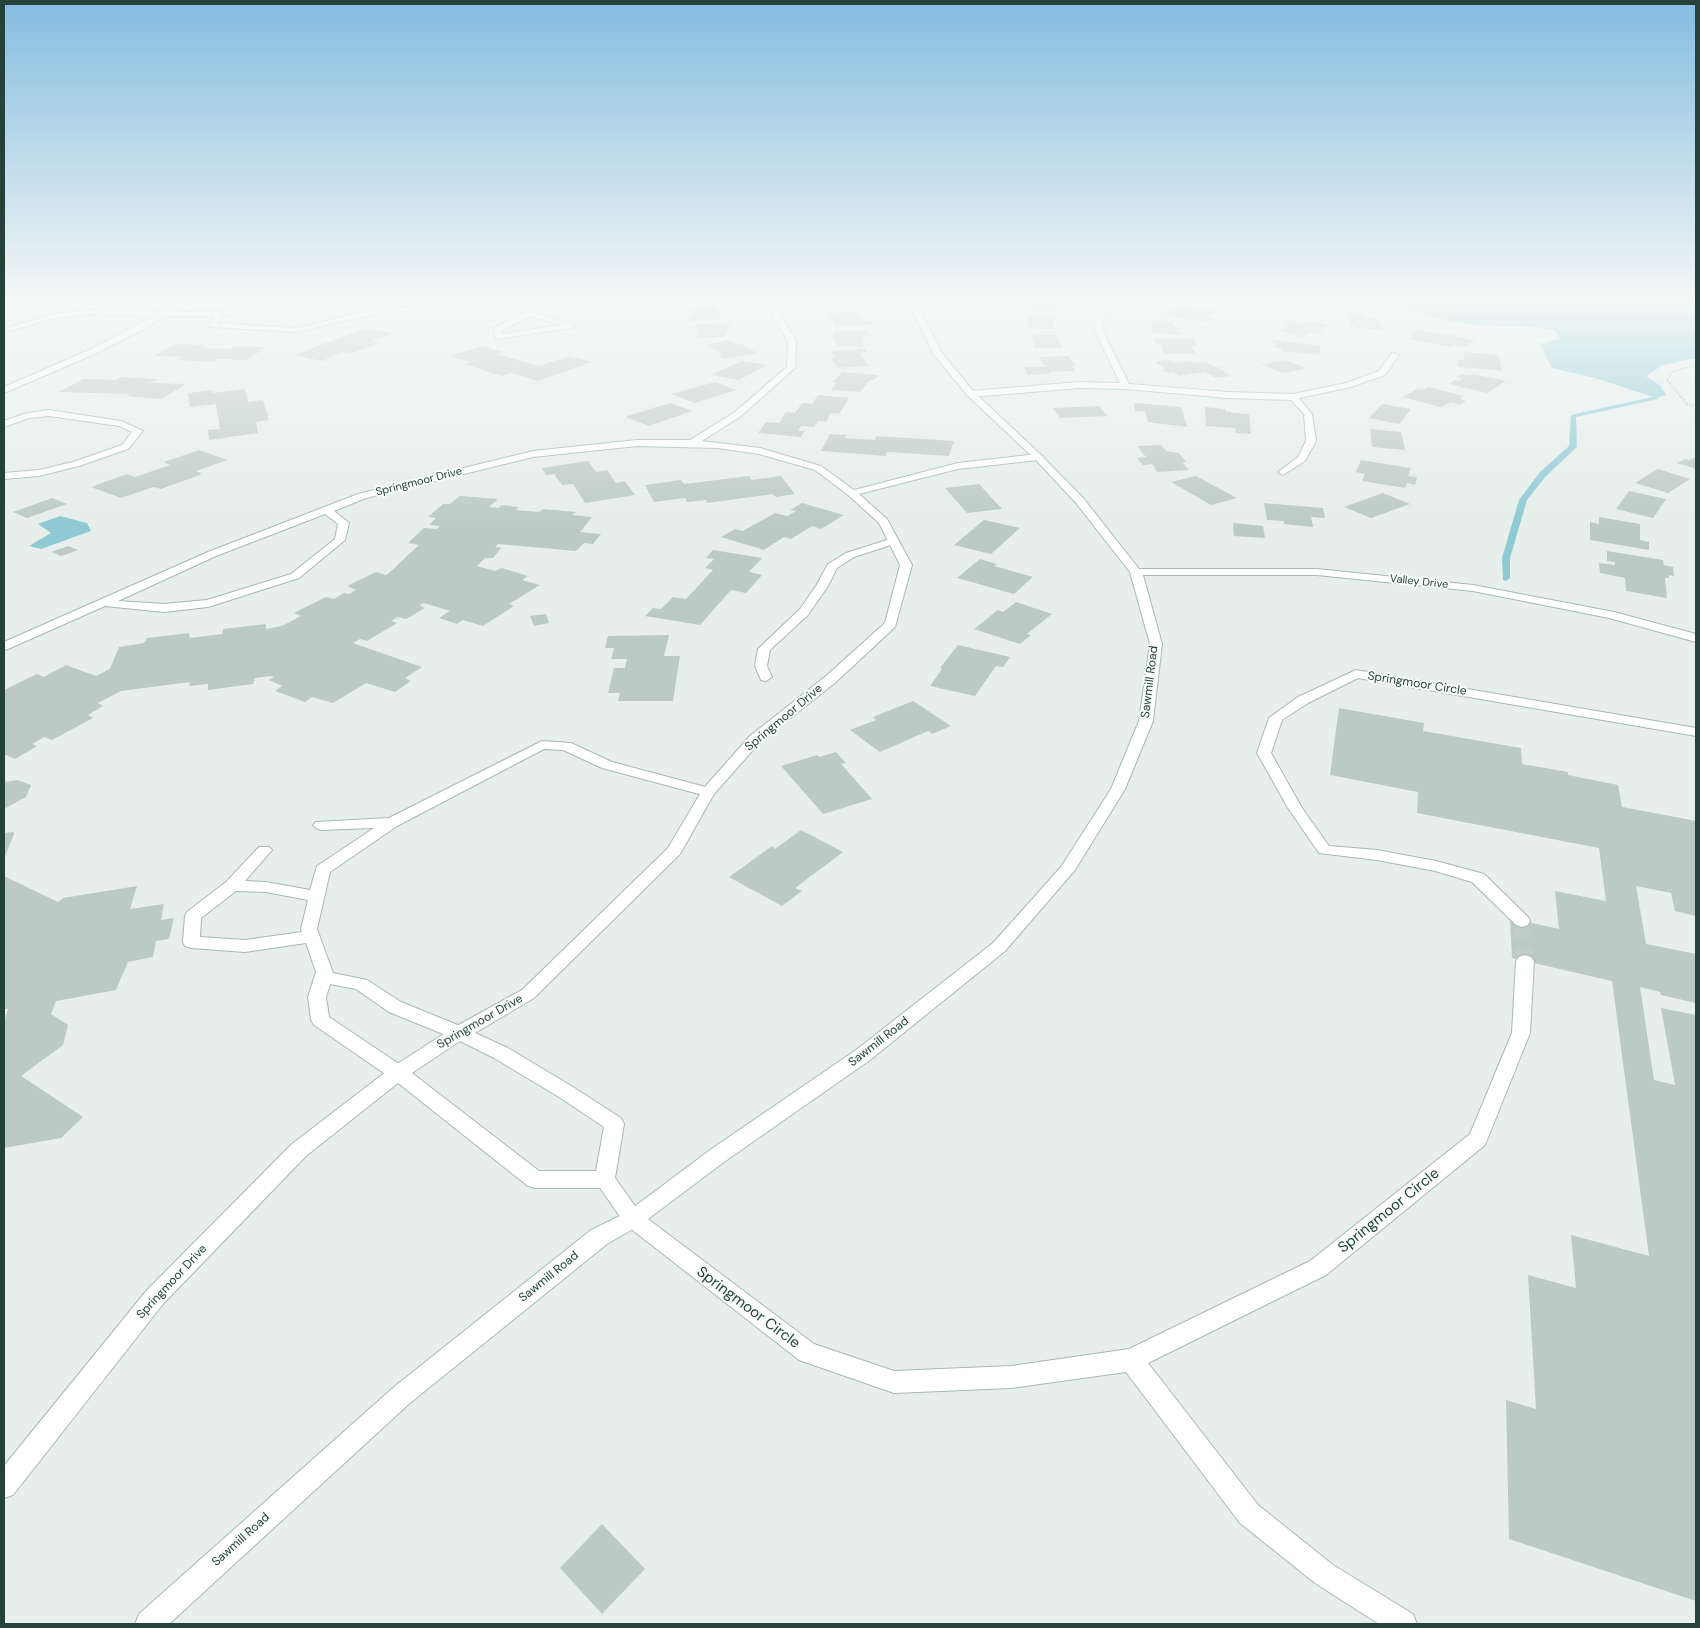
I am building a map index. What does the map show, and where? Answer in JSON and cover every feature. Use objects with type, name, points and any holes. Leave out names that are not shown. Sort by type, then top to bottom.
[{"type":"street","points":[[4,390],[41,374]]},
{"type":"street","points":[[692,443],[738,414],[784,374]]},
{"type":"street","name":"Sawmill Road","points":[[149,1624],[402,1395],[599,1237],[632,1218],[717,1156],[863,1055],[999,947],[1067,870],[1118,789],[1146,721],[1156,644],[1136,572],[1127,558],[1080,501],[1038,457],[971,394],[954,374]]},
{"type":"street","points":[[1120,374],[1126,386]]},
{"type":"street","points":[[971,394],[1079,385],[1126,386],[1228,395],[1293,397],[1348,385],[1379,374]]},
{"type":"street","points":[[1283,472],[1302,459],[1311,441],[1308,414],[1293,397]]},
{"type":"street","points":[[4,424],[27,416],[49,413],[122,424],[138,431],[125,447],[76,464],[39,473],[4,476]]},
{"type":"street","name":"Springmoor Drive","points":[[4,646],[212,554],[362,496],[533,454],[637,443],[692,443],[760,451],[818,468],[852,493],[883,521],[906,565],[891,624],[831,679],[755,739],[708,792],[674,850],[528,994],[459,1032],[398,1072],[299,1150],[155,1297],[4,1486]]},
{"type":"street","points":[[852,493],[958,466],[1038,457]]},
{"type":"street","points":[[103,603],[164,608],[208,604],[295,576],[340,540],[344,523],[326,510]]},
{"type":"street","points":[[766,677],[761,666],[764,649],[804,612],[822,586],[832,566],[850,555],[893,541]]},
{"type":"street","name":"Valley Drive","points":[[1136,572],[1317,572],[1454,586],[1610,615],[1696,638]]},
{"type":"street","name":"Springmoor Circle","points":[[1522,921],[1478,878],[1436,866],[1377,854],[1324,850],[1295,808],[1264,753],[1276,718],[1303,700],[1356,674],[1696,732]]},
{"type":"street","points":[[323,977],[361,984],[395,1007],[459,1032],[509,1058],[566,1092],[614,1124],[605,1179],[534,1180],[398,1072],[320,1020],[317,997],[323,977],[325,972],[309,929],[323,870],[392,824],[542,745],[566,746],[608,765],[708,792]]},
{"type":"street","points":[[321,825],[392,824]]},
{"type":"street","points":[[264,850],[232,886],[193,916],[192,942],[245,946],[312,936]]},
{"type":"street","points":[[232,886],[266,887],[317,896]]},
{"type":"street","name":"Springmoor Circle","points":[[605,1179],[632,1218],[807,1352],[894,1382],[1011,1377],[1131,1360],[1318,1268],[1478,1139],[1521,1033],[1525,961]]},
{"type":"street","points":[[1131,1360],[1249,1514],[1324,1574],[1403,1624]]},
{"type":"path","points":[[1670,374],[1667,380],[1687,404],[1696,406]]},
{"type":"water","points":[[1578,374],[1649,374],[1646,376],[1661,386],[1666,395],[1656,398]]},
{"type":"water","points":[[60,516],[87,523],[91,531],[41,549],[29,546],[51,533],[38,524]]},
{"type":"building","points":[[514,374],[558,374],[538,381]]},
{"type":"building","points":[[712,374],[750,374],[739,380],[710,375]]},
{"type":"building","points":[[840,374],[878,375],[874,380],[870,380],[860,392],[831,390],[837,383],[833,382]]},
{"type":"building","points":[[1176,374],[1192,374],[1179,376]]},
{"type":"building","points":[[1209,374],[1227,374],[1231,376],[1216,378]]},
{"type":"building","points":[[1462,374],[1470,376],[1473,374],[1506,381],[1487,393],[1449,384],[1455,380],[1460,381],[1463,379],[1456,377]]},
{"type":"building","points":[[122,377],[158,379],[150,383],[186,384],[161,399],[126,396],[131,394],[59,392],[84,379],[116,380]]},
{"type":"building","points":[[715,382],[736,390],[695,403],[671,394]]},
{"type":"building","points":[[1429,387],[1464,396],[1459,399],[1466,401],[1460,405],[1451,402],[1441,407],[1402,397],[1417,389],[1422,390]]},
{"type":"building","points":[[245,389],[248,402],[263,400],[269,420],[256,422],[258,433],[209,440],[208,430],[220,429],[216,404],[190,407],[188,393],[212,390],[213,393]]},
{"type":"building","points":[[818,395],[849,398],[839,414],[831,413],[826,422],[818,421],[814,427],[801,426],[798,431],[805,431],[801,437],[758,433],[766,422],[779,423],[786,412],[795,413],[802,403],[812,404]]},
{"type":"building","points":[[670,403],[692,411],[649,426],[625,417]]},
{"type":"building","points":[[1134,403],[1181,407],[1187,427],[1148,422],[1145,411],[1135,411]]},
{"type":"building","points":[[1382,404],[1411,409],[1399,424],[1369,418]]},
{"type":"building","points":[[1099,406],[1107,416],[1060,418],[1053,408]]},
{"type":"building","points":[[1205,407],[1249,414],[1251,434],[1236,433],[1235,428],[1206,426]]},
{"type":"building","points":[[1370,429],[1401,432],[1405,450],[1372,447]]},
{"type":"building","points":[[830,434],[846,435],[845,438],[875,440],[876,436],[954,441],[949,456],[887,452],[886,456],[821,451]]},
{"type":"building","points":[[1161,445],[1166,451],[1179,453],[1186,462],[1182,462],[1189,470],[1157,472],[1152,464],[1143,465],[1137,458],[1146,457],[1137,446]]},
{"type":"building","points":[[199,450],[228,460],[196,471],[202,474],[161,489],[154,487],[121,498],[91,487],[127,474],[135,477],[170,465],[164,462]]},
{"type":"building","points":[[1696,457],[1696,469],[1677,463],[1685,459],[1689,460]]},
{"type":"building","points":[[1361,460],[1411,468],[1408,476],[1417,477],[1415,485],[1407,483],[1405,488],[1362,481],[1365,474],[1356,472]]},
{"type":"building","points":[[588,461],[596,472],[607,470],[616,483],[625,481],[635,495],[585,503],[573,484],[562,485],[554,474],[546,475],[542,468]]},
{"type":"building","points":[[1658,469],[1690,479],[1668,493],[1635,483]]},
{"type":"building","points":[[749,476],[751,480],[781,476],[795,494],[776,497],[773,494],[707,503],[706,500],[687,502],[685,498],[654,502],[645,485],[681,480],[684,484]]},
{"type":"building","points":[[1196,476],[1237,498],[1211,505],[1171,482]]},
{"type":"building","points":[[979,484],[1002,509],[967,513],[945,488]]},
{"type":"building","points":[[1629,491],[1666,499],[1653,518],[1616,509]]},
{"type":"building","points":[[1383,493],[1410,504],[1371,518],[1344,507]]},
{"type":"building","points":[[460,496],[498,499],[489,507],[498,508],[502,505],[519,507],[516,510],[539,512],[543,509],[576,512],[572,515],[592,517],[580,532],[601,534],[593,544],[584,543],[576,551],[498,544],[495,547],[501,548],[493,558],[485,558],[477,566],[495,571],[502,568],[528,576],[522,580],[540,585],[509,604],[514,606],[483,626],[463,620],[457,624],[439,618],[450,611],[424,603],[419,605],[425,608],[406,619],[398,617],[391,621],[397,623],[367,641],[360,639],[353,643],[422,667],[405,678],[411,681],[395,692],[366,683],[333,703],[312,697],[305,702],[275,691],[282,686],[269,680],[274,677],[271,676],[255,678],[253,684],[208,690],[208,684],[189,686],[190,682],[121,691],[98,703],[103,706],[88,715],[93,718],[52,740],[44,737],[32,744],[37,746],[15,759],[4,754],[4,690],[37,674],[44,677],[66,665],[96,676],[110,669],[119,647],[144,643],[147,638],[189,633],[190,638],[222,634],[223,629],[266,624],[266,629],[282,626],[301,616],[294,613],[326,597],[334,599],[344,593],[349,594],[356,590],[347,586],[376,572],[386,575],[419,545],[408,543],[424,528],[437,529],[440,526],[429,525],[436,518],[428,517],[443,504],[450,504]]},
{"type":"building","points":[[52,498],[67,504],[27,518],[13,512]]},
{"type":"building","points":[[802,503],[844,515],[821,529],[812,526],[791,539],[784,537],[764,550],[721,537],[735,529],[743,531],[775,513],[787,516],[796,511],[790,510]]},
{"type":"building","points":[[1264,503],[1323,508],[1325,518],[1311,517],[1313,527],[1284,524],[1284,521],[1267,520]]},
{"type":"building","points":[[1599,517],[1640,524],[1640,540],[1649,542],[1649,550],[1590,540],[1590,522],[1599,524]]},
{"type":"building","points":[[984,520],[1020,528],[991,554],[954,545]]},
{"type":"building","points":[[1233,523],[1263,526],[1265,538],[1234,536]]},
{"type":"building","points":[[68,546],[78,550],[61,556],[51,552]]},
{"type":"building","points":[[713,550],[762,558],[749,572],[762,575],[746,593],[731,590],[700,625],[645,616],[653,608],[661,609],[673,597],[686,599],[713,570],[705,568],[714,559],[706,558]]},
{"type":"building","points":[[1607,551],[1663,560],[1664,565],[1673,567],[1674,576],[1669,575],[1669,578],[1665,578],[1667,598],[1626,591],[1625,578],[1600,573],[1599,563],[1615,565],[1615,562],[1607,561]]},
{"type":"building","points":[[980,559],[997,564],[994,566],[1033,577],[1014,594],[957,578]]},
{"type":"building","points":[[1016,602],[1052,614],[1027,634],[1031,635],[1020,644],[974,629],[998,610],[1003,612]]},
{"type":"building","points":[[546,614],[549,623],[534,626],[530,616]]},
{"type":"building","points":[[669,635],[664,656],[680,656],[673,701],[618,701],[620,693],[608,693],[614,668],[625,668],[627,659],[611,659],[614,648],[605,648],[608,636]]},
{"type":"building","points":[[958,645],[1010,657],[1003,667],[996,666],[975,696],[930,686],[942,669],[940,668]]},
{"type":"building","points":[[913,701],[951,726],[932,734],[928,731],[880,752],[850,730],[876,720],[873,717]]},
{"type":"building","points":[[1339,708],[1424,723],[1423,731],[1521,748],[1522,764],[1568,772],[1568,775],[1618,785],[1622,807],[1696,821],[1696,916],[1675,911],[1671,893],[1636,886],[1646,944],[1696,954],[1696,1003],[1661,995],[1660,992],[1640,987],[1654,1080],[1675,1085],[1661,1008],[1696,1015],[1696,1601],[1509,1539],[1506,1400],[1536,1409],[1528,1275],[1576,1288],[1571,1235],[1649,1256],[1612,981],[1512,958],[1510,918],[1559,929],[1555,891],[1606,901],[1599,848],[1417,813],[1418,792],[1330,775]]},
{"type":"building","points":[[836,752],[846,763],[841,764],[872,799],[823,814],[781,766],[817,755],[819,757]]},
{"type":"building","points":[[17,780],[31,785],[26,797],[4,809],[4,782]]},
{"type":"building","points":[[801,830],[843,852],[795,888],[802,891],[782,906],[729,877],[772,846],[775,849]]},
{"type":"building","points":[[14,832],[14,834],[4,859],[4,833]]},
{"type":"building","points":[[4,876],[58,902],[63,898],[137,886],[130,909],[164,904],[161,920],[174,918],[169,939],[156,941],[153,957],[128,962],[116,990],[56,1001],[51,1014],[68,1025],[63,1045],[21,1076],[83,1117],[61,1138],[4,1148],[4,1022],[8,1009],[4,1009]]},
{"type":"building","points":[[602,1524],[645,1569],[602,1614],[560,1568]]},
{"type":"waterway","points":[[1506,578],[1506,558],[1523,500],[1543,474],[1573,447],[1573,416],[1656,398]]},
{"type":"tunnel","points":[[1522,921],[1525,961]]}]
